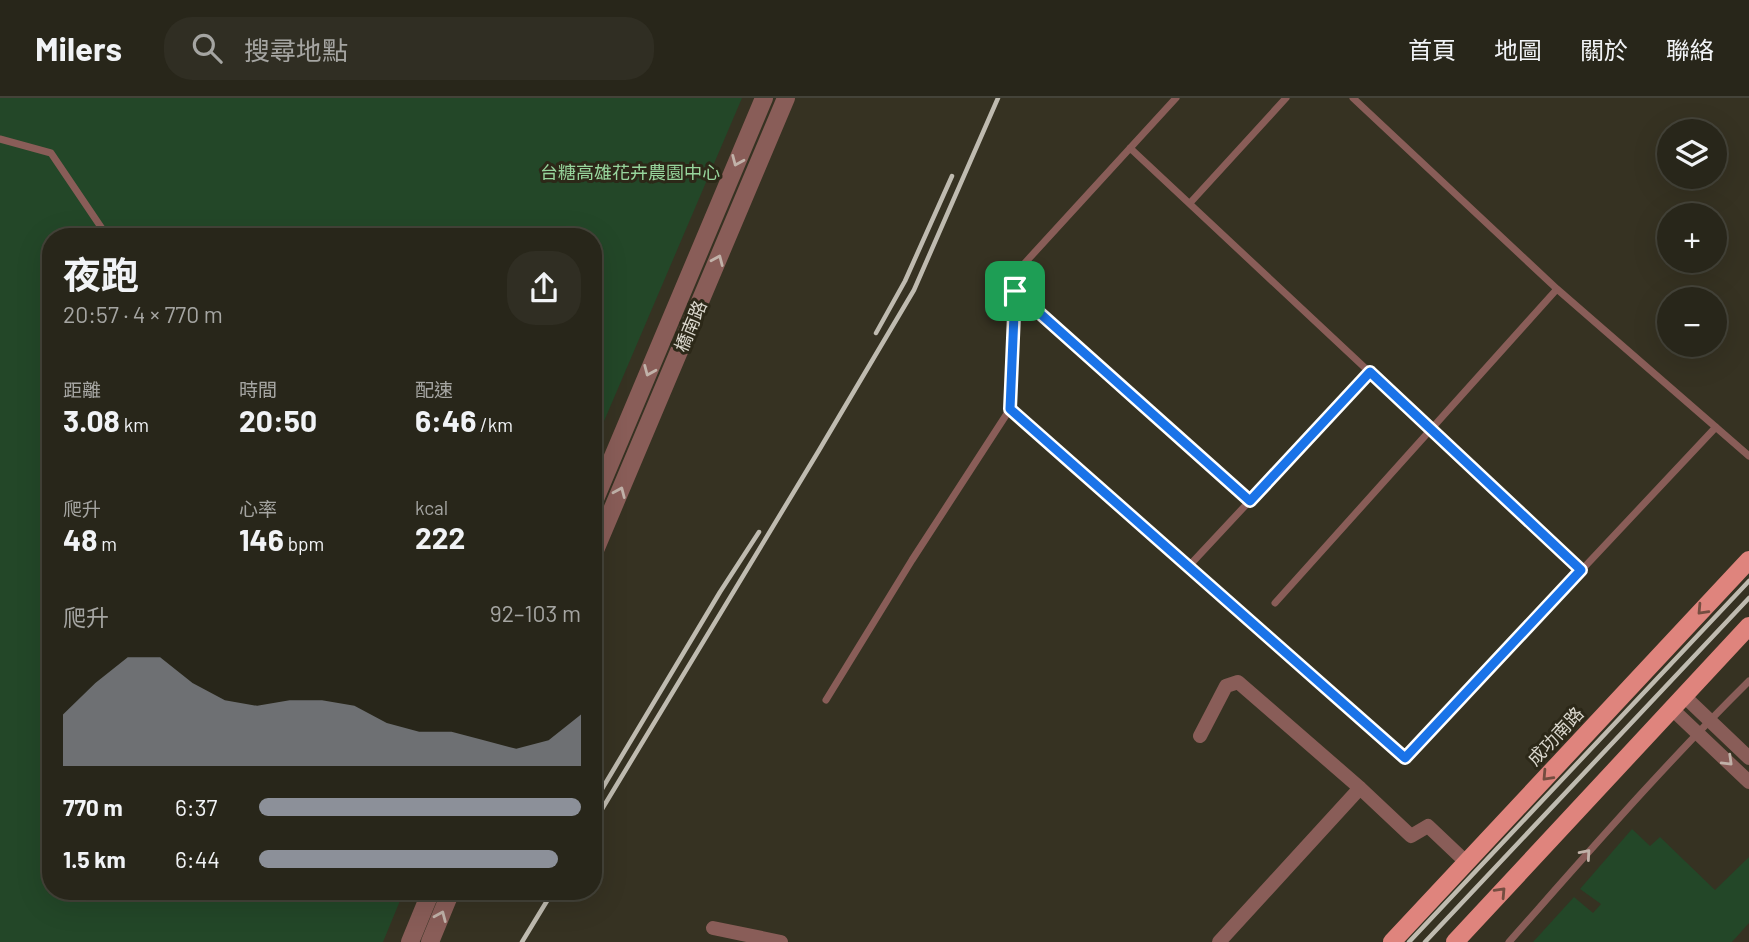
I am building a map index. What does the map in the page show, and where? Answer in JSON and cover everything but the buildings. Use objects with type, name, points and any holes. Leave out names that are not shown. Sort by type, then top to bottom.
[{"type":"main road","name":"成功南路","points":[[1392,942],[1749,560]]},
{"type":"main road","points":[[1455,942],[1749,626]]},
{"type":"street","name":"橋南路","points":[[602,483],[764,98]]},
{"type":"street","name":"橋南路","points":[[602,534],[786,98]]},
{"type":"street","points":[[1200,736],[1226,686],[1238,682],[1411,836],[1428,826],[1466,862]]},
{"type":"street","points":[[1677,702],[1709,720],[1749,758]]},
{"type":"street","points":[[1677,702],[1698,733],[1749,782]]},
{"type":"street","points":[[1219,942],[1360,788]]},
{"type":"street","points":[[410,942],[427,900]]},
{"type":"street","points":[[430,942],[448,900]]},
{"type":"street","points":[[713,928],[781,942]]},
{"type":"lane","points":[[826,700],[912,560],[1010,409],[1015,291],[1023,265],[1176,98]]},
{"type":"lane","points":[[1190,203],[1286,98]]},
{"type":"lane","points":[[1353,98],[1558,289],[1749,456]]},
{"type":"lane","points":[[0,139],[51,153],[102,228]]},
{"type":"lane","points":[[1130,148],[1581,570]]},
{"type":"lane","points":[[1275,603],[1558,289]]},
{"type":"lane","points":[[1015,291],[1250,501]]},
{"type":"lane","points":[[1188,567],[1370,372]]},
{"type":"lane","points":[[1010,409],[1405,758],[1716,427]]},
{"type":"lane","points":[[1509,942],[1600,838],[1709,720],[1749,681]]},
{"type":"green space","name":"台糖高雄花卉農園中心","points":[[0,98],[742,98],[602,426],[602,228],[42,228],[42,900],[400,900],[383,942],[0,942]]},
{"type":"green space","points":[[1632,829],[1650,846],[1660,837],[1715,890],[1749,857],[1749,923],[1732,942],[1533,942],[1574,897],[1593,913],[1601,904],[1580,889]]},
{"type":"railway","points":[[602,809],[914,290],[998,98]]},
{"type":"railway","points":[[876,333],[905,281],[952,176]]},
{"type":"railway","points":[[602,789],[759,532]]},
{"type":"railway","points":[[1409,942],[1749,581]]},
{"type":"railway","points":[[1425,942],[1749,598]]},
{"type":"railway","points":[[522,942],[548,900]]},
{"type":"route","points":[[1015,291],[1250,501],[1370,372],[1581,570],[1405,758],[1010,409],[1015,291]]}]
